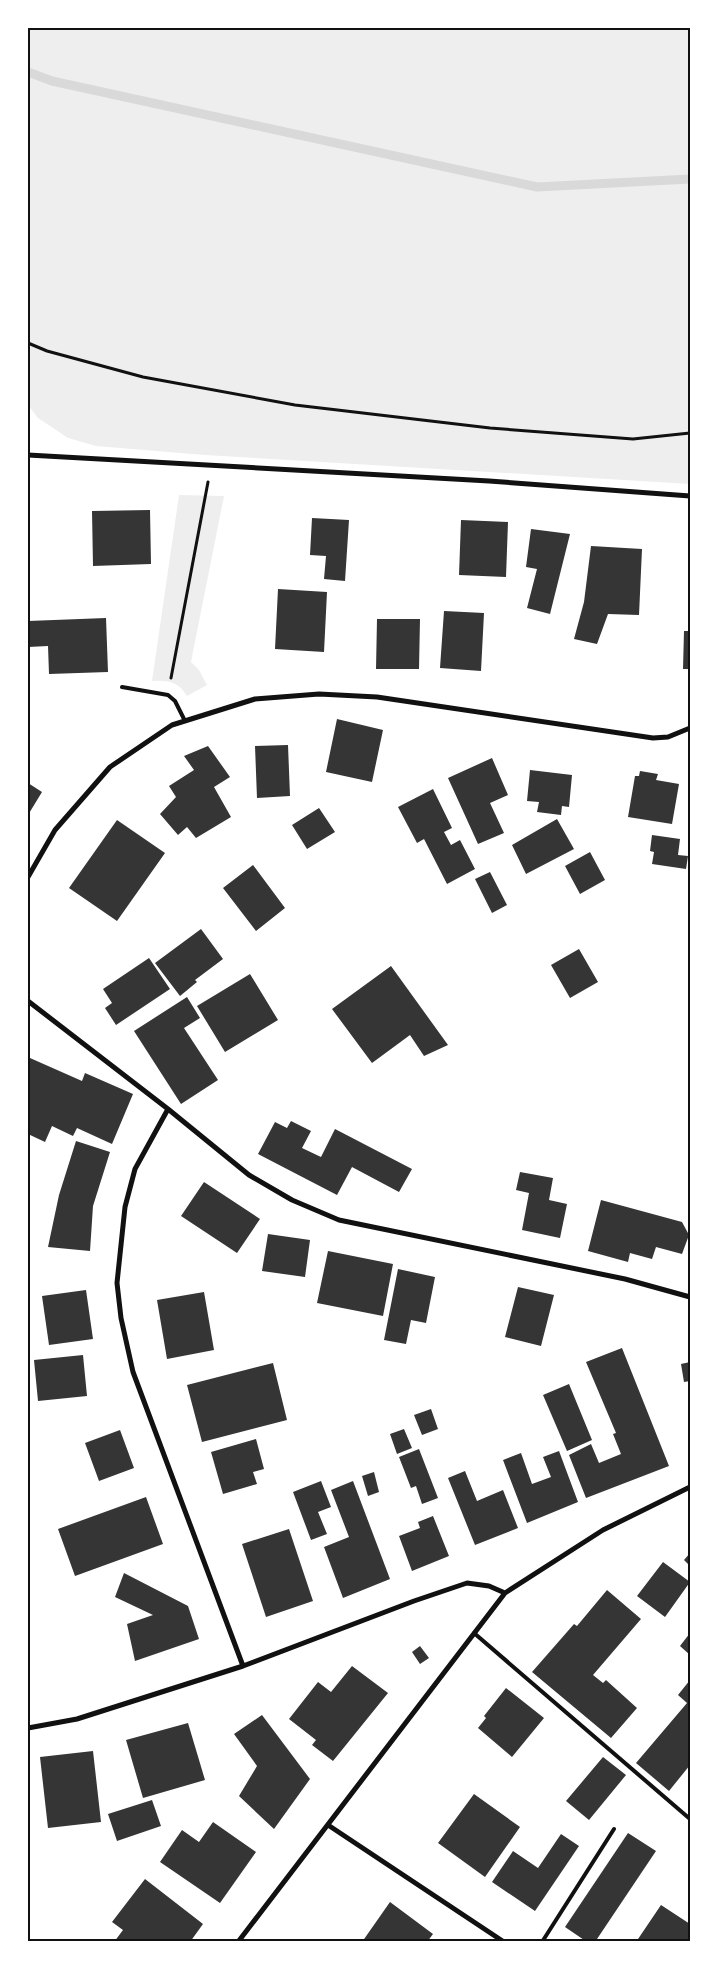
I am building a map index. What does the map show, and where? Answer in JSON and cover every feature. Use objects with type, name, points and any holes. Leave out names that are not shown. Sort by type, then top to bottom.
[{"type":"street","points":[[28,455],[489,481],[690,496]]},
{"type":"street","points":[[28,877],[55,830],[110,767],[172,725],[255,699],[319,694],[377,697],[653,738],[668,737],[690,728]]},
{"type":"street","points":[[28,1001],[168,1109],[249,1175],[292,1200],[339,1220],[625,1279],[690,1297]]},
{"type":"street","points":[[168,1109],[136,1169],[125,1207],[118,1283],[121,1318],[126,1343],[140,1390],[243,1666]]},
{"type":"street","points":[[238,1942],[505,1593],[603,1530],[690,1487]]},
{"type":"street","points":[[28,1728],[77,1719],[243,1666],[414,1601],[467,1583],[489,1586],[505,1593]]},
{"type":"street","points":[[328,1825],[504,1942]]},
{"type":"lane","points":[[122,686],[168,695],[175,701],[185,721]]},
{"type":"lane","points":[[474,1633],[690,1819]]},
{"type":"lane","points":[[542,1942],[614,1829]]},
{"type":"path","points":[[28,343],[47,351],[143,377],[295,405],[490,428],[633,439],[690,433]]},
{"type":"path","points":[[168,695],[211,466]]},
{"type":"shaded area","points":[[28,28],[690,28],[690,484],[205,455],[96,446],[68,438],[38,418],[28,405]]},
{"type":"shaded area","points":[[179,495],[224,496],[191,662],[199,670],[207,685],[187,696],[180,687],[172,682],[152,681]]},
{"type":"building","points":[[150,510],[151,564],[93,566],[92,511]]},
{"type":"building","points":[[312,518],[349,520],[345,581],[324,579],[326,556],[310,555]]},
{"type":"building","points":[[461,520],[508,522],[506,577],[459,575]]},
{"type":"building","points":[[531,529],[570,534],[550,614],[527,608],[537,569],[526,567]]},
{"type":"building","points":[[591,546],[642,549],[639,615],[608,614],[597,644],[574,639],[584,602]]},
{"type":"building","points":[[278,589],[327,592],[324,652],[275,649]]},
{"type":"building","points":[[444,611],[484,613],[481,671],[440,668]]},
{"type":"building","points":[[106,618],[108,672],[49,674],[48,646],[28,647],[28,621]]},
{"type":"building","points":[[377,619],[420,619],[419,669],[376,669]]},
{"type":"building","points":[[684,631],[690,631],[690,669],[683,669]]},
{"type":"building","points":[[337,719],[383,730],[372,782],[326,772]]},
{"type":"building","points":[[288,745],[290,796],[257,798],[255,746]]},
{"type":"building","points":[[208,746],[230,777],[214,787],[231,817],[196,838],[187,827],[178,835],[160,814],[176,797],[169,786],[194,770],[184,756]]},
{"type":"building","points":[[492,758],[508,795],[490,803],[504,833],[478,844],[448,778]]},
{"type":"building","points":[[530,770],[572,775],[569,807],[562,806],[561,815],[537,812],[539,802],[527,801]]},
{"type":"building","points":[[640,771],[658,774],[656,780],[679,784],[672,824],[628,817],[635,776],[639,776]]},
{"type":"building","points":[[28,783],[42,792],[28,815]]},
{"type":"building","points":[[433,789],[452,828],[444,832],[451,845],[460,840],[475,869],[447,884],[424,839],[417,843],[398,807]]},
{"type":"building","points":[[319,808],[335,832],[307,849],[292,825]]},
{"type":"building","points":[[557,819],[574,849],[526,874],[512,845]]},
{"type":"building","points":[[117,820],[165,853],[117,921],[69,888]]},
{"type":"building","points":[[652,835],[680,839],[678,855],[688,856],[686,869],[652,864],[654,852],[650,851]]},
{"type":"building","points":[[590,852],[605,880],[580,894],[565,866]]},
{"type":"building","points":[[253,865],[285,908],[256,931],[223,888]]},
{"type":"building","points":[[490,872],[507,905],[492,913],[475,879]]},
{"type":"building","points":[[201,929],[223,959],[195,980],[197,982],[180,996],[155,963]]},
{"type":"building","points":[[579,949],[598,982],[570,998],[551,965]]},
{"type":"building","points":[[149,958],[170,989],[116,1025],[105,1008],[112,1003],[103,989]]},
{"type":"building","points":[[391,966],[448,1045],[424,1056],[410,1035],[372,1063],[332,1009]]},
{"type":"building","points":[[250,974],[278,1020],[225,1052],[197,1006]]},
{"type":"building","points":[[187,997],[200,1018],[184,1028],[218,1080],[181,1104],[134,1031]]},
{"type":"building","points":[[30,1058],[82,1081],[85,1073],[133,1094],[112,1144],[77,1128],[73,1136],[52,1126],[45,1142],[28,1134],[28,1062]]},
{"type":"building","points":[[291,1121],[311,1131],[302,1148],[321,1157],[335,1129],[412,1169],[399,1192],[352,1167],[337,1195],[258,1154],[275,1122],[287,1128]]},
{"type":"building","points":[[76,1141],[110,1152],[93,1206],[90,1251],[48,1247],[59,1195]]},
{"type":"building","points":[[520,1172],[553,1178],[549,1200],[567,1204],[560,1238],[522,1230],[529,1193],[516,1190]]},
{"type":"building","points":[[204,1182],[260,1219],[237,1253],[181,1216]]},
{"type":"building","points":[[601,1200],[682,1222],[689,1235],[682,1254],[656,1247],[652,1259],[630,1253],[628,1262],[588,1251]]},
{"type":"building","points":[[268,1234],[310,1240],[305,1277],[262,1271]]},
{"type":"building","points":[[328,1251],[393,1264],[383,1316],[317,1303]]},
{"type":"building","points":[[398,1269],[435,1277],[426,1323],[411,1320],[406,1344],[384,1340]]},
{"type":"building","points":[[518,1287],[554,1295],[541,1346],[505,1337]]},
{"type":"building","points":[[86,1290],[93,1339],[49,1345],[42,1296]]},
{"type":"building","points":[[204,1292],[214,1350],[167,1359],[157,1300]]},
{"type":"building","points":[[622,1348],[669,1466],[586,1498],[569,1455],[591,1444],[599,1463],[621,1454],[613,1434],[616,1433],[586,1362]]},
{"type":"building","points":[[83,1355],[87,1396],[38,1401],[34,1360]]},
{"type":"building","points":[[690,1362],[690,1381],[684,1382],[681,1364]]},
{"type":"building","points":[[273,1363],[287,1420],[202,1442],[187,1385]]},
{"type":"building","points":[[569,1384],[592,1440],[567,1451],[543,1395]]},
{"type":"building","points":[[431,1409],[438,1429],[422,1435],[414,1415]]},
{"type":"building","points":[[404,1429],[412,1448],[397,1454],[390,1434]]},
{"type":"building","points":[[120,1430],[134,1468],[99,1481],[85,1443]]},
{"type":"building","points":[[256,1439],[264,1469],[253,1472],[257,1484],[223,1494],[211,1452]]},
{"type":"building","points":[[419,1449],[438,1498],[422,1504],[416,1486],[411,1488],[399,1457]]},
{"type":"building","points":[[559,1451],[578,1502],[527,1523],[503,1460],[521,1453],[532,1484],[551,1477],[543,1457]]},
{"type":"building","points":[[465,1471],[477,1501],[503,1490],[518,1528],[475,1545],[448,1478]]},
{"type":"building","points":[[374,1472],[379,1492],[368,1496],[362,1476]]},
{"type":"building","points":[[321,1481],[331,1507],[318,1512],[327,1534],[311,1540],[293,1492]]},
{"type":"building","points":[[353,1481],[390,1579],[343,1598],[324,1547],[349,1537],[331,1490]]},
{"type":"building","points":[[146,1497],[163,1544],[75,1576],[58,1529]]},
{"type":"building","points":[[433,1516],[449,1556],[412,1571],[399,1536],[420,1528],[418,1522]]},
{"type":"building","points":[[289,1529],[313,1601],[266,1617],[242,1544]]},
{"type":"building","points":[[690,1553],[690,1566],[684,1560]]},
{"type":"building","points":[[663,1562],[690,1582],[665,1617],[637,1596]]},
{"type":"building","points":[[124,1573],[188,1606],[199,1639],[135,1661],[127,1624],[153,1615],[115,1597]]},
{"type":"building","points":[[607,1590],[641,1619],[593,1675],[603,1683],[606,1680],[637,1708],[611,1738],[532,1672],[574,1624],[577,1626]]},
{"type":"building","points":[[690,1633],[690,1655],[680,1646]]},
{"type":"building","points":[[420,1646],[429,1658],[420,1664],[412,1652]]},
{"type":"building","points":[[352,1666],[388,1693],[333,1761],[312,1745],[316,1740],[289,1719],[318,1682],[331,1692]]},
{"type":"building","points":[[690,1680],[690,1765],[669,1791],[636,1763],[687,1703],[678,1695]]},
{"type":"building","points":[[506,1688],[544,1718],[512,1757],[478,1728],[486,1718],[484,1716]]},
{"type":"building","points":[[262,1715],[310,1779],[274,1829],[239,1796],[257,1766],[234,1734]]},
{"type":"building","points":[[188,1723],[205,1780],[143,1798],[126,1740]]},
{"type":"building","points":[[93,1751],[101,1822],[48,1828],[40,1757]]},
{"type":"building","points":[[603,1757],[626,1775],[589,1820],[566,1801]]},
{"type":"building","points":[[474,1794],[520,1827],[485,1877],[438,1843]]},
{"type":"building","points":[[152,1800],[161,1826],[117,1841],[108,1814]]},
{"type":"building","points":[[213,1822],[256,1852],[220,1903],[160,1862],[182,1830],[199,1842]]},
{"type":"building","points":[[628,1833],[656,1851],[595,1942],[587,1942],[565,1927]]},
{"type":"building","points":[[561,1834],[579,1846],[535,1911],[492,1882],[513,1851],[538,1868]]},
{"type":"building","points":[[145,1879],[203,1924],[190,1942],[114,1942],[123,1930],[112,1922]]},
{"type":"building","points":[[390,1902],[433,1934],[427,1942],[362,1942]]},
{"type":"building","points":[[661,1905],[690,1924],[690,1936],[687,1942],[636,1942]]},
{"type":"waterway","points":[[28,72],[52,81],[537,187],[690,179]]}]
